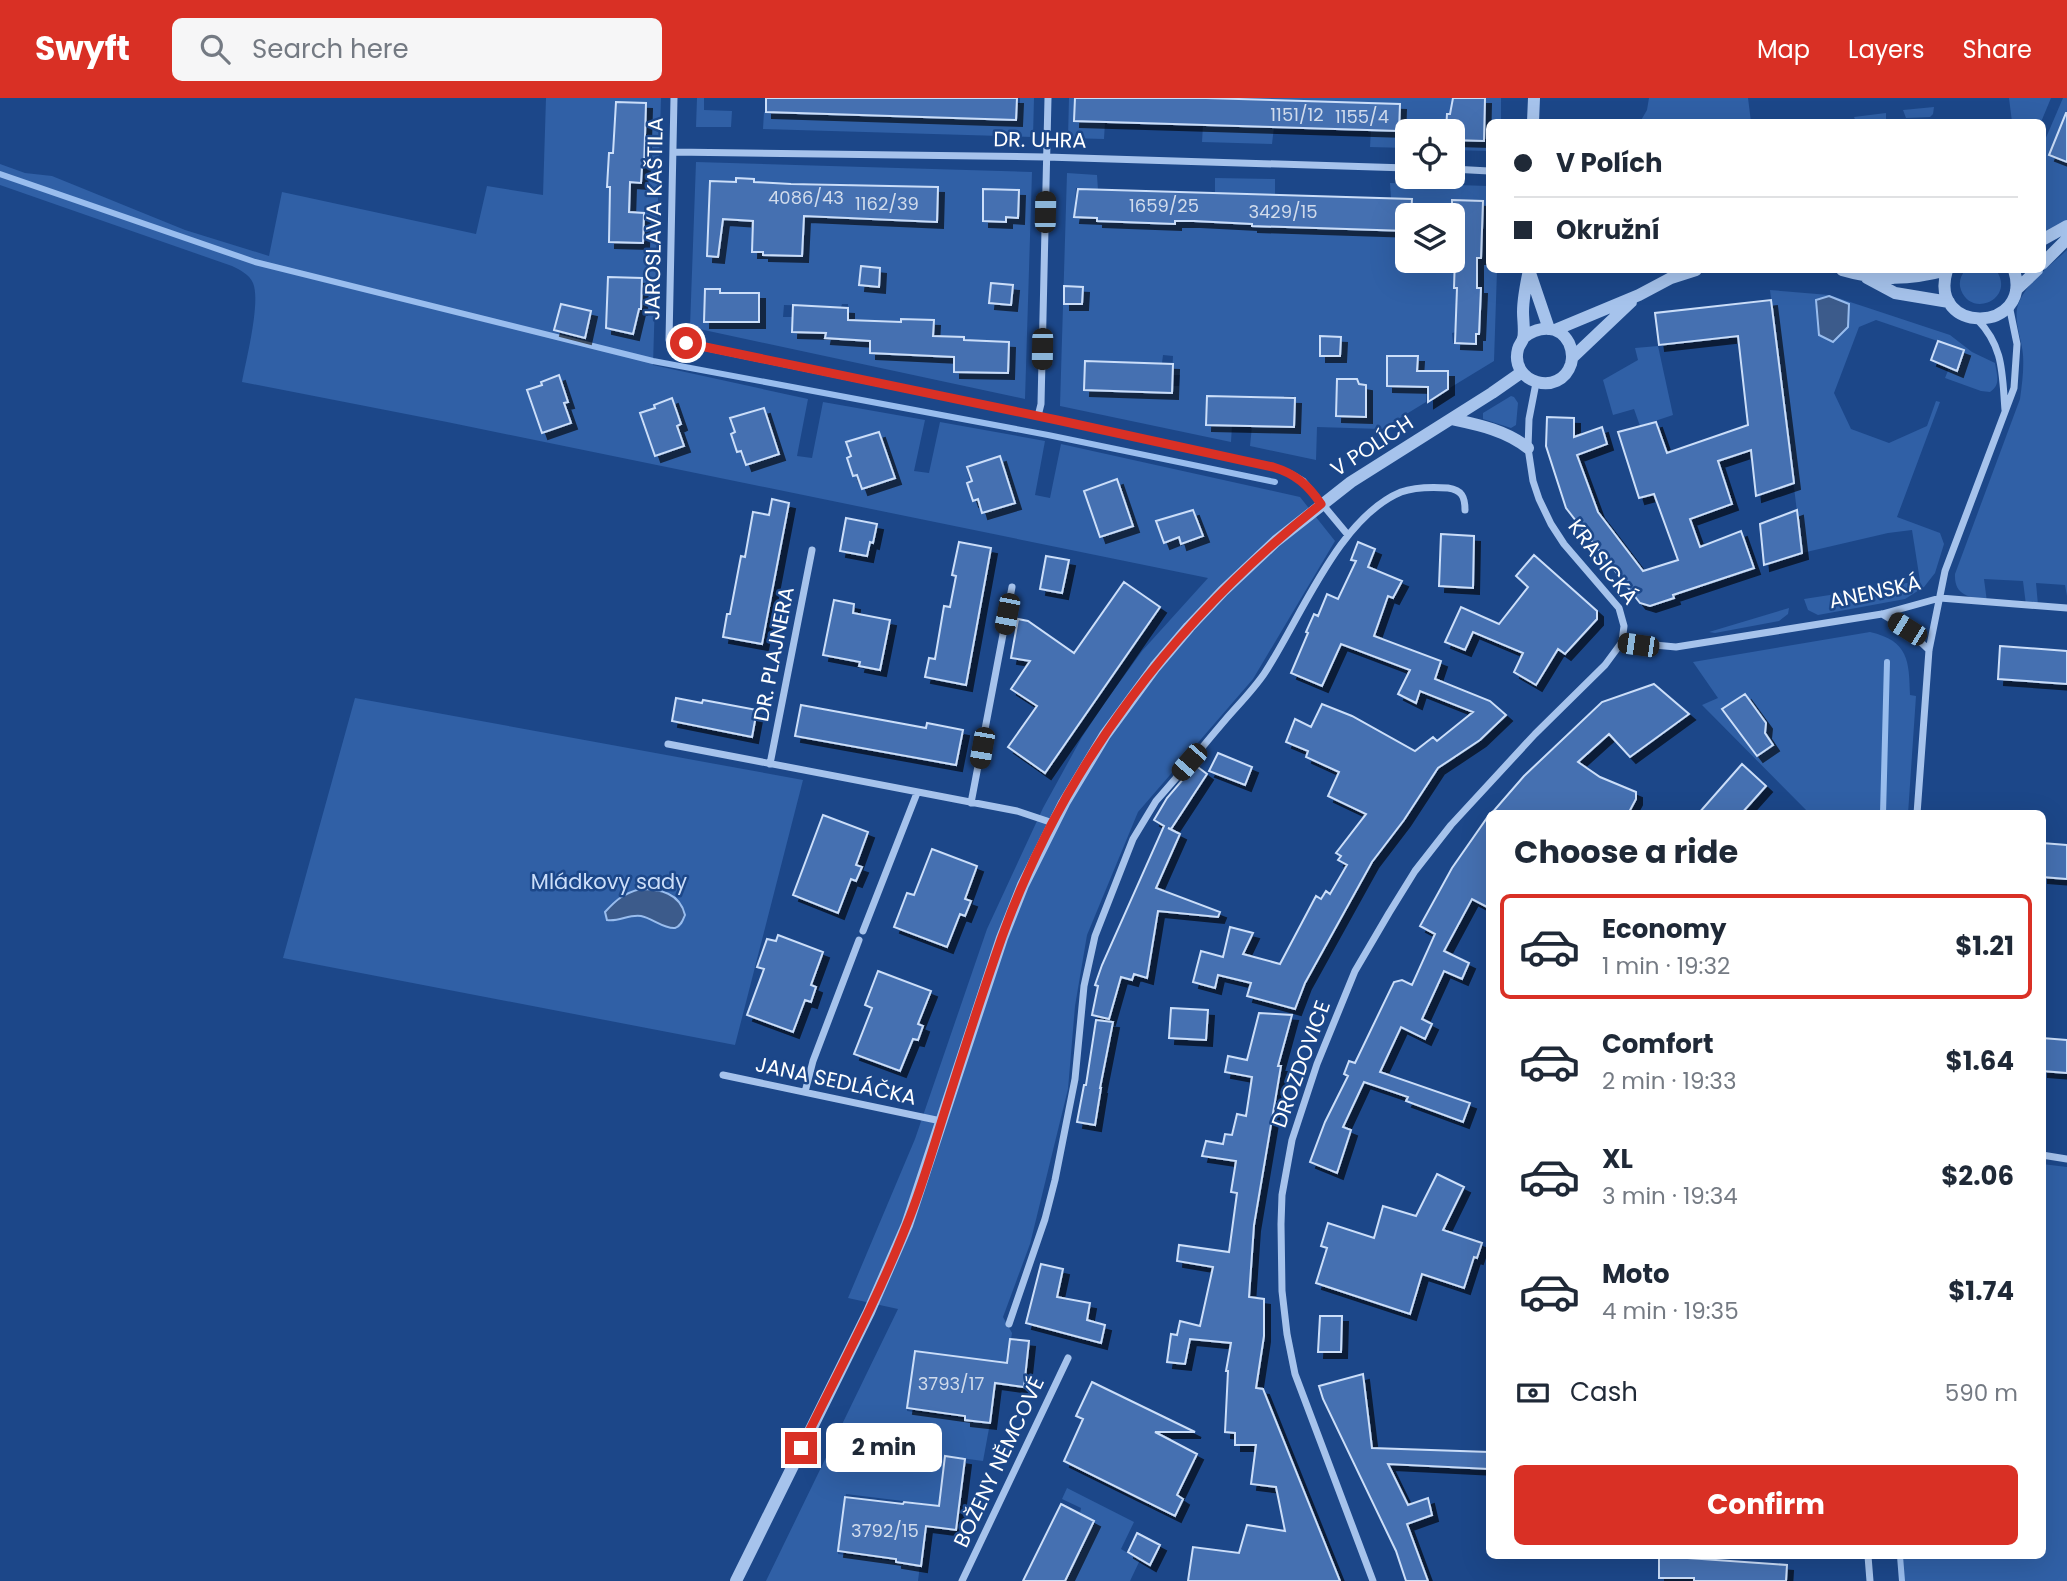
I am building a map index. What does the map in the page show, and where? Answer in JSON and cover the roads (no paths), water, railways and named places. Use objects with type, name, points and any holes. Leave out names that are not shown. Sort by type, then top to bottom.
[{"type":"street","name":"JAROSLAVA KAŠTILA","points":[[669,340],[674,98]]},
{"type":"street","points":[[1038,416],[1041,404],[1048,98]]},
{"type":"street","points":[[1533,119],[1534,98]]},
{"type":"street","name":"DR. UHRA","points":[[673,152],[1046,157],[1395,168]]},
{"type":"street","points":[[1465,170],[1486,171]]},
{"type":"street","points":[[2046,238],[2067,226]]},
{"type":"street","points":[[2046,260],[2067,239]]},
{"type":"street","points":[[1528,273],[1523,303],[1523,338],[1517,351],[1517,359],[1522,372],[1536,383],[1547,384],[1567,373],[1572,358],[1639,295]]},
{"type":"street","points":[[1530,273],[1552,330],[1568,342],[1572,358]]},
{"type":"street","points":[[1523,338],[1539,329],[1552,330],[1687,273]]},
{"type":"street","points":[[1853,273],[1895,292],[1950,302],[1944,283],[1946,273]]},
{"type":"street","points":[[1864,276],[1912,278],[1934,273]]},
{"type":"street","points":[[1977,319],[1997,315],[2009,305],[2015,290],[2015,273]]},
{"type":"street","points":[[2015,290],[2034,273]]},
{"type":"street","name":"ANENSKÁ","points":[[1950,302],[1961,314],[1977,319],[1998,349],[2005,411]]},
{"type":"street","name":"ANENSKÁ","points":[[1622,642],[1676,647],[1882,614],[1940,598],[1945,571],[2014,388],[2017,344],[2009,305]]},
{"type":"street","name":"V POLÍCH","points":[[669,340],[1273,467],[1303,481],[1321,504],[1522,372]]},
{"type":"street","name":"KRASICKÁ","points":[[1536,383],[1529,419],[1528,448],[1533,481],[1544,512],[1570,552],[1619,608],[1624,631],[1622,642]]},
{"type":"street","points":[[1451,419],[1506,434],[1528,448]]},
{"type":"street","points":[[1010,1324],[1055,1180],[1075,1079],[1084,986],[1090,954],[1133,839],[1156,801],[1263,675],[1348,535],[1382,503],[1399,493],[1414,489],[1451,489],[1463,495],[1465,510]]},
{"type":"street","points":[[736,1581],[869,1311],[895,1252],[915,1204],[1002,938],[1023,885],[1053,823],[1105,735],[1166,653],[1242,572],[1321,504],[1348,535]]},
{"type":"street","name":"DR. PLAJNERA","points":[[770,764],[811,550]]},
{"type":"street","points":[[971,803],[1012,587]]},
{"type":"street","points":[[1917,810],[1929,650],[1940,598],[2067,608]]},
{"type":"street","points":[[1882,614],[1907,629],[1929,650]]},
{"type":"street","name":"DROZDOVICE","points":[[1373,1581],[1296,1374],[1287,1334],[1282,1291],[1281,1224],[1282,1195],[1292,1140],[1317,1065],[1355,971],[1415,871],[1451,825],[1535,734],[1605,665],[1622,642]]},
{"type":"street","points":[[668,744],[1026,813],[1053,823]]},
{"type":"street","points":[[863,931],[917,793]]},
{"type":"street","points":[[805,1092],[813,1061],[859,940]]},
{"type":"street","name":"JANA SEDLÁČKA","points":[[723,1075],[942,1121]]},
{"type":"street","points":[[2046,1156],[2067,1159]]},
{"type":"street","name":"BOŽENY NĚMCOVÉ","points":[[962,1581],[1068,1358]]},
{"type":"street","points":[[1868,1559],[1870,1581]]},
{"type":"waterway","points":[[0,174],[255,262],[653,361],[1048,435],[1275,482]]},
{"type":"waterway","points":[[1883,810],[1887,662]]},
{"type":"waterway","points":[[1900,1559],[1902,1581]]},
{"type":"park label","name":"Mládkovy sady","points":[[609,882]]}]
